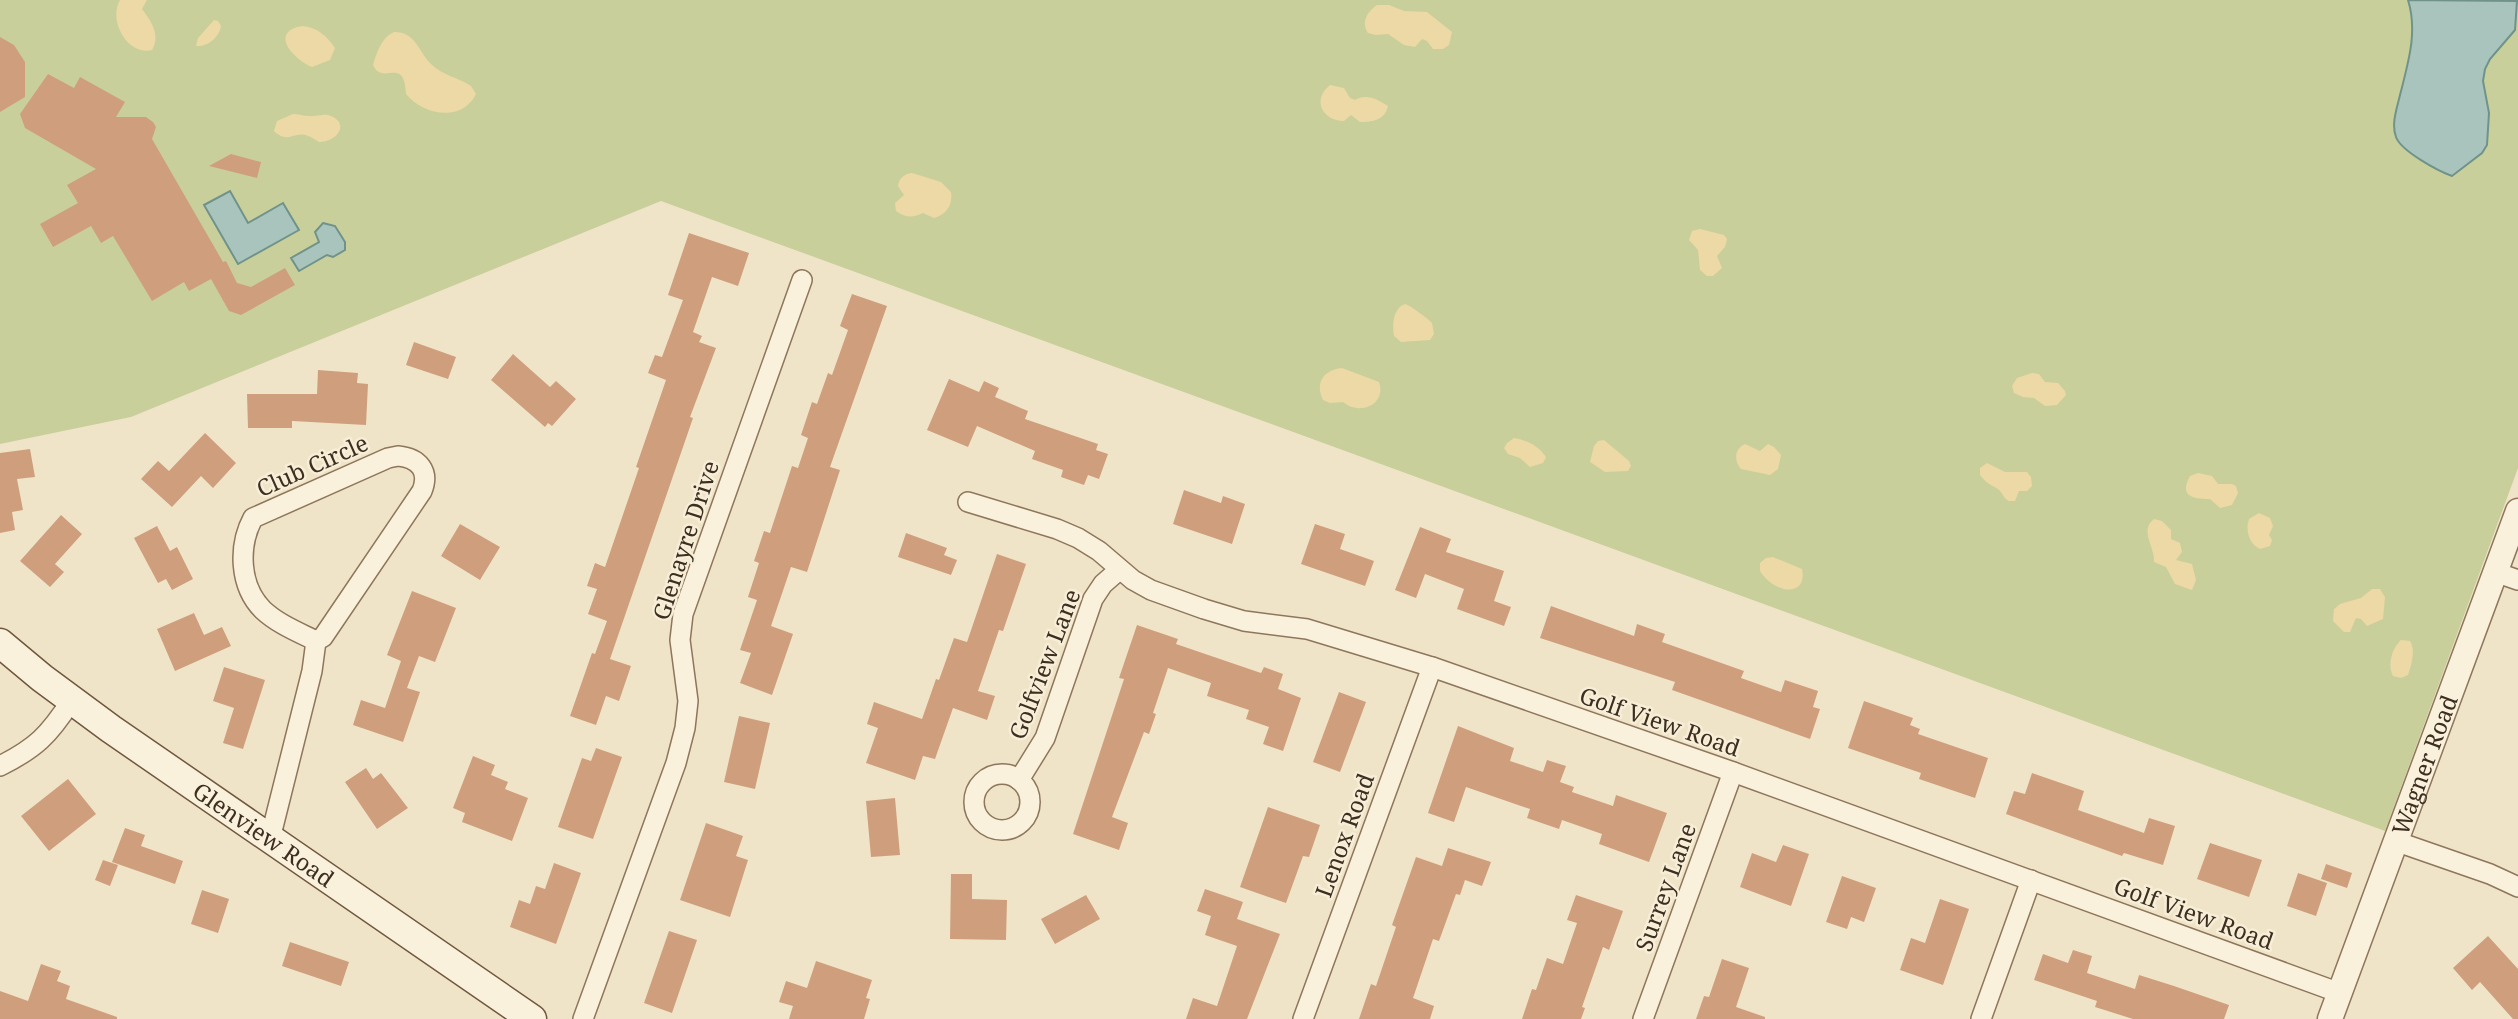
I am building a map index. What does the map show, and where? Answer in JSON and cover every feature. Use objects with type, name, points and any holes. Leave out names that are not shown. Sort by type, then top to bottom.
[{"type":"main road","name":"Glenview Road","points":[[0,643],[71,701],[532,1019]]},
{"type":"street","name":"Glenayre Drive","points":[[583,1019],[676,763],[685,729],[688,701],[680,640],[683,614],[802,280]]},
{"type":"street","name":"Club Circle","points":[[410,457],[424,471],[426,482],[422,491],[323,637],[316,641],[286,626],[263,609],[251,593],[244,570],[242,545],[246,530],[253,518],[274,507],[388,458],[410,457]]},
{"type":"street","name":"Golf View Road","points":[[968,502],[1057,529],[1077,538],[1151,590],[1244,621],[1307,629],[1432,667],[1733,772],[2340,993]]},
{"type":"street","name":"Wagner Road","points":[[2330,1019],[2395,841],[2507,576],[2518,511]]},
{"type":"street","name":"Golfview Lane","points":[[1019,780],[1045,738],[1093,599],[1103,584],[1119,570]]},
{"type":"street","points":[[270,839],[312,671],[316,641]]},
{"type":"street","name":"Lenox Road","points":[[1303,1019],[1432,667]]},
{"type":"street","points":[[0,766],[29,752],[52,729],[71,701]]},
{"type":"street","name":"Surrey Lane","points":[[1643,1019],[1733,772]]},
{"type":"street","points":[[2395,841],[2490,874],[2518,887]]},
{"type":"street","points":[[1981,1019],[2031,880]]},
{"type":"green space","points":[[0,0],[2518,0],[2518,468],[2385,831],[661,201],[131,417],[0,444]]},
{"type":"sand","points":[[120,0],[147,0],[142,9],[155,34],[152,50],[135,48],[122,35],[116,17]]},
{"type":"sand","points":[[1377,5],[1389,5],[1404,11],[1427,12],[1452,32],[1449,45],[1443,49],[1433,49],[1422,39],[1415,47],[1404,45],[1388,34],[1368,33],[1366,18]]},
{"type":"sand","points":[[214,20],[221,26],[218,34],[208,43],[196,46],[198,38]]},
{"type":"sand","points":[[302,26],[317,30],[332,44],[335,48],[330,60],[312,67],[292,53],[285,40],[287,34]]},
{"type":"sand","points":[[394,32],[412,39],[436,68],[471,86],[476,94],[470,103],[452,112],[432,111],[422,107],[406,94],[404,82],[397,73],[377,71],[373,65],[378,50]]},
{"type":"sand","points":[[1330,85],[1344,88],[1350,98],[1355,100],[1363,97],[1376,99],[1388,106],[1386,111],[1378,119],[1360,122],[1351,115],[1344,121],[1330,117],[1322,109],[1321,97]]},
{"type":"sand","points":[[293,114],[331,116],[340,123],[339,132],[331,139],[319,142],[303,135],[284,137],[274,131],[277,121]]},
{"type":"sand","points":[[912,173],[941,182],[951,192],[948,209],[934,218],[923,213],[909,216],[896,211],[895,203],[904,195],[898,186],[899,181],[904,175]]},
{"type":"sand","points":[[1700,229],[1724,235],[1727,239],[1725,247],[1717,256],[1722,268],[1713,276],[1707,276],[1700,270],[1698,250],[1689,240],[1692,231]]},
{"type":"sand","points":[[1405,304],[1432,323],[1434,334],[1430,340],[1401,342],[1394,336],[1393,322],[1396,313]]},
{"type":"sand","points":[[1342,368],[1379,382],[1379,397],[1375,402],[1364,408],[1356,408],[1343,402],[1330,403],[1323,400],[1320,388],[1322,378],[1330,371]]},
{"type":"sand","points":[[2032,373],[2039,374],[2045,382],[2058,383],[2065,391],[2066,395],[2057,405],[2045,406],[2034,398],[2014,393],[2012,386],[2017,378]]},
{"type":"sand","points":[[1514,438],[1528,442],[1540,450],[1546,457],[1543,463],[1530,467],[1520,458],[1508,454],[1504,448]]},
{"type":"sand","points":[[1604,440],[1629,461],[1631,466],[1628,471],[1605,472],[1590,462],[1594,446],[1598,441]]},
{"type":"sand","points":[[1745,444],[1760,451],[1768,444],[1774,447],[1781,455],[1778,469],[1770,475],[1741,469],[1736,455]]},
{"type":"sand","points":[[1987,463],[2005,472],[2027,472],[2032,486],[2027,491],[2019,491],[2015,501],[2009,501],[1980,475],[1980,468]]},
{"type":"sand","points":[[2198,473],[2212,476],[2218,484],[2236,486],[2238,493],[2232,505],[2220,508],[2210,499],[2189,495],[2187,483],[2190,476]]},
{"type":"sand","points":[[2259,513],[2270,518],[2273,526],[2269,535],[2272,540],[2270,546],[2260,549],[2251,540],[2247,528],[2249,519]]},
{"type":"sand","points":[[2154,519],[2162,521],[2171,530],[2171,539],[2180,543],[2182,552],[2176,560],[2192,564],[2196,580],[2192,590],[2175,584],[2166,567],[2154,562],[2148,528]]},
{"type":"sand","points":[[1773,557],[1802,569],[1800,585],[1788,590],[1766,578],[1760,571],[1760,563]]},
{"type":"sand","points":[[2372,589],[2380,589],[2385,597],[2383,619],[2367,626],[2361,619],[2356,618],[2350,632],[2344,632],[2333,621],[2334,609],[2340,604],[2361,598]]},
{"type":"sand","points":[[2401,640],[2410,641],[2413,653],[2408,675],[2401,678],[2393,676],[2390,667],[2393,652]]},
{"type":"water","points":[[2408,0],[2517,1],[2515,30],[2490,59],[2485,69],[2483,81],[2489,113],[2487,145],[2482,153],[2452,176],[2412,154],[2396,137],[2395,116],[2412,36]]},
{"type":"water","points":[[230,191],[248,223],[283,203],[299,230],[238,264],[204,205]]},
{"type":"water","points":[[323,223],[335,226],[345,242],[345,250],[333,257],[327,255],[299,271],[291,258],[319,242],[315,232]]},
{"type":"building","points":[[0,37],[14,45],[25,62],[25,97],[0,112]]},
{"type":"building","points":[[48,74],[74,88],[80,77],[125,102],[116,117],[146,117],[153,122],[156,127],[152,139],[237,283],[251,287],[285,268],[295,285],[241,315],[229,311],[211,279],[189,291],[184,282],[152,301],[113,236],[101,243],[91,226],[53,247],[40,224],[78,203],[67,185],[96,169],[25,128],[20,114]]},
{"type":"building","points":[[231,154],[261,162],[257,178],[209,166]]},
{"type":"building","points":[[689,233],[749,253],[738,286],[712,277],[693,332],[702,336],[699,342],[716,348],[690,417],[693,418],[610,659],[631,666],[619,701],[606,696],[596,725],[570,716],[592,653],[595,654],[607,621],[588,614],[597,589],[587,586],[595,563],[605,567],[666,380],[648,373],[655,355],[662,357],[683,300],[668,295]]},
{"type":"building","points":[[852,294],[887,306],[830,467],[840,470],[807,572],[791,567],[771,626],[793,634],[772,695],[740,683],[751,653],[740,650],[757,600],[748,597],[759,563],[754,561],[764,531],[770,533],[792,466],[798,468],[808,438],[801,435],[812,402],[817,404],[828,373],[832,375],[848,330],[840,326]]},
{"type":"building","points":[[414,342],[456,357],[448,379],[406,365]]},
{"type":"building","points":[[513,354],[550,387],[556,381],[576,399],[552,426],[548,423],[545,427],[491,380]]},
{"type":"building","points":[[318,370],[358,373],[357,383],[368,384],[366,425],[292,421],[292,428],[248,428],[247,394],[317,394]]},
{"type":"building","points":[[949,379],[979,392],[984,381],[999,388],[995,397],[1028,411],[1025,419],[1098,444],[1096,450],[1108,454],[1099,479],[1088,475],[1084,485],[1061,477],[1063,470],[1032,459],[1035,451],[977,426],[968,447],[927,430]]},
{"type":"building","points":[[205,433],[236,463],[213,488],[201,476],[172,507],[141,479],[158,461],[169,471]]},
{"type":"building","points":[[30,449],[35,477],[17,479],[23,510],[12,512],[15,530],[0,533],[0,453]]},
{"type":"building","points":[[1184,490],[1221,503],[1223,496],[1245,504],[1232,544],[1173,524]]},
{"type":"building","points":[[61,515],[82,534],[55,564],[64,572],[50,587],[20,561]]},
{"type":"building","points":[[460,524],[500,547],[480,580],[441,556]]},
{"type":"building","points":[[1315,524],[1345,534],[1340,549],[1374,561],[1365,586],[1301,564]]},
{"type":"building","points":[[157,526],[170,551],[177,547],[193,579],[172,590],[166,579],[158,583],[134,538]]},
{"type":"building","points":[[1420,527],[1451,539],[1446,552],[1504,571],[1494,601],[1511,607],[1504,626],[1457,609],[1464,589],[1425,574],[1416,598],[1395,590]]},
{"type":"building","points":[[906,533],[947,548],[944,555],[957,560],[951,575],[898,557]]},
{"type":"building","points":[[997,554],[1026,564],[1003,631],[999,630],[978,691],[995,696],[987,720],[953,708],[935,759],[923,756],[915,780],[866,763],[878,728],[867,724],[874,702],[922,719],[954,638],[967,642]]},
{"type":"building","points":[[412,591],[456,608],[435,662],[419,656],[407,688],[420,692],[403,742],[353,725],[361,700],[385,708],[401,661],[387,655]]},
{"type":"building","points":[[1551,606],[1634,636],[1637,624],[1665,634],[1662,642],[1744,671],[1741,678],[1781,692],[1785,680],[1818,691],[1813,707],[1820,709],[1810,739],[1672,690],[1675,682],[1540,638]]},
{"type":"building","points":[[194,613],[204,635],[222,627],[231,646],[175,671],[157,629]]},
{"type":"building","points":[[1137,625],[1178,639],[1176,644],[1261,673],[1264,667],[1283,674],[1278,689],[1301,698],[1283,751],[1263,744],[1269,727],[1246,719],[1249,710],[1207,696],[1211,683],[1168,668],[1149,734],[1144,732],[1112,817],[1128,823],[1119,850],[1073,834],[1124,679],[1119,678]]},
{"type":"building","points":[[224,667],[265,680],[243,749],[223,743],[234,708],[213,701]]},
{"type":"building","points":[[1339,692],[1366,702],[1340,772],[1313,762]]},
{"type":"building","points":[[1864,701],[1913,718],[1910,725],[1920,729],[1918,734],[1988,758],[1975,798],[1919,779],[1921,773],[1848,748]]},
{"type":"building","points":[[739,716],[770,723],[755,789],[724,782]]},
{"type":"building","points":[[1458,726],[1514,748],[1510,761],[1543,772],[1547,760],[1566,766],[1560,782],[1574,787],[1572,792],[1613,806],[1616,795],[1667,813],[1649,862],[1599,844],[1602,834],[1562,820],[1559,829],[1527,818],[1530,809],[1466,787],[1454,822],[1428,813]]},
{"type":"building","points":[[596,748],[622,757],[593,839],[558,827],[582,758],[591,761]]},
{"type":"building","points":[[473,756],[495,765],[491,775],[508,782],[505,789],[528,798],[512,841],[462,822],[465,813],[453,808]]},
{"type":"building","points":[[366,768],[373,779],[381,773],[408,808],[377,829],[345,782]]},
{"type":"building","points":[[2032,773],[2084,791],[2078,810],[2144,833],[2149,818],[2175,826],[2163,865],[2124,853],[2122,856],[2006,814],[2014,791],[2025,794]]},
{"type":"building","points":[[68,779],[96,814],[49,851],[21,816]]},
{"type":"building","points":[[895,798],[900,855],[871,857],[866,801]]},
{"type":"building","points":[[1268,807],[1320,825],[1309,857],[1303,856],[1286,903],[1240,887]]},
{"type":"building","points":[[706,823],[743,836],[736,856],[748,860],[730,917],[680,900]]},
{"type":"building","points":[[125,828],[145,835],[141,846],[183,861],[175,884],[112,862]]},
{"type":"building","points":[[2210,843],[2262,860],[2249,897],[2197,879]]},
{"type":"building","points":[[1783,845],[1809,854],[1791,906],[1740,887],[1752,853],[1776,862]]},
{"type":"building","points":[[1448,848],[1491,862],[1482,886],[1465,880],[1460,895],[1456,894],[1439,941],[1433,939],[1413,998],[1434,1006],[1430,1019],[1359,1019],[1371,984],[1376,986],[1396,927],[1392,925],[1416,857],[1442,866]]},
{"type":"building","points":[[103,860],[118,865],[110,886],[95,880]]},
{"type":"building","points":[[554,863],[581,873],[556,944],[510,927],[519,900],[530,904],[536,886],[545,889]]},
{"type":"building","points":[[2326,864],[2352,873],[2347,888],[2321,879]]},
{"type":"building","points":[[2298,873],[2327,883],[2316,916],[2287,906]]},
{"type":"building","points":[[951,874],[972,874],[972,899],[1007,900],[1006,940],[950,939]]},
{"type":"building","points":[[1842,876],[1876,888],[1864,922],[1851,917],[1847,929],[1826,922]]},
{"type":"building","points":[[1205,889],[1243,902],[1237,919],[1280,934],[1247,1019],[1186,1019],[1193,998],[1217,1006],[1237,946],[1205,935],[1211,916],[1197,911]]},
{"type":"building","points":[[202,890],[229,899],[218,933],[191,924]]},
{"type":"building","points":[[1086,895],[1100,919],[1055,944],[1041,919]]},
{"type":"building","points":[[1576,895],[1623,911],[1609,950],[1603,947],[1582,1007],[1585,1008],[1581,1019],[1522,1019],[1532,989],[1536,990],[1547,958],[1563,964],[1577,923],[1567,920]]},
{"type":"building","points":[[1940,899],[1969,909],[1943,985],[1900,970],[1911,938],[1925,943]]},
{"type":"building","points":[[669,931],[697,940],[672,1013],[644,1003]]},
{"type":"building","points":[[2488,936],[2518,969],[2518,1019],[2513,1019],[2480,982],[2472,990],[2453,968]]},
{"type":"building","points":[[290,942],[349,962],[341,986],[282,966]]},
{"type":"building","points":[[2073,950],[2092,956],[2087,973],[2135,989],[2139,975],[2174,986],[2229,1005],[2224,1019],[2133,1019],[2095,1007],[2097,1001],[2034,980],[2043,954],[2068,963]]},
{"type":"building","points":[[1722,959],[1749,968],[1736,1007],[1765,1019],[1696,1019],[1704,996],[1709,997]]},
{"type":"building","points":[[816,961],[872,980],[866,998],[870,999],[864,1019],[789,1019],[793,1006],[779,1002],[786,981],[807,988]]},
{"type":"building","points":[[41,964],[61,971],[57,981],[70,986],[66,999],[117,1019],[0,1019],[0,991],[28,1001]]}]
